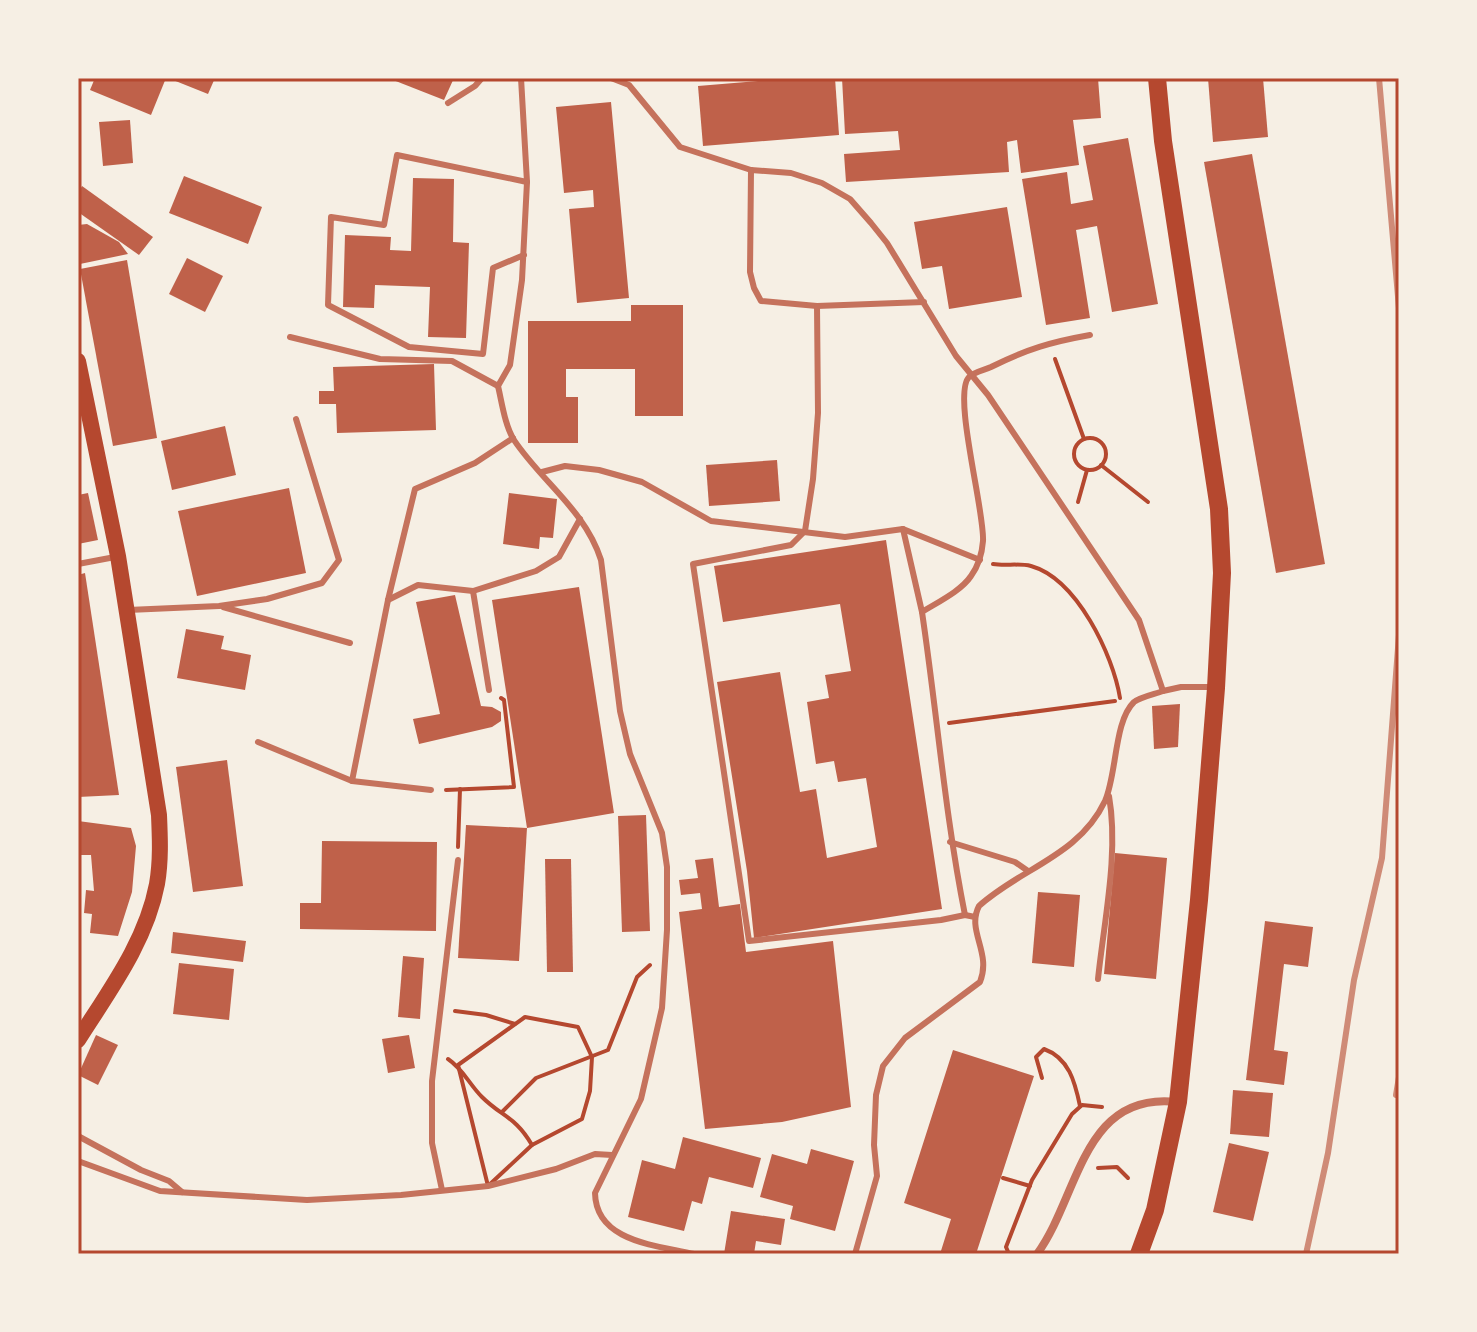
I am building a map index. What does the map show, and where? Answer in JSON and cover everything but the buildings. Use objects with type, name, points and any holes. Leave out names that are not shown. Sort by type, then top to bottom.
[{"type":"main road","points":[[1139,1254],[1155,1210],[1178,1102],[1199,900],[1222,573],[1219,509],[1163,141],[1157,78]]},
{"type":"main road","points":[[78,361],[118,556],[159,815],[158,881],[141,935],[124,969],[78,1040]]},
{"type":"street","points":[[1037,1254],[1049,1238],[1089,1148],[1106,1125],[1118,1113],[1135,1106],[1178,1102]]},
{"type":"lane","points":[[448,103],[482,78]]},
{"type":"lane","points":[[498,386],[510,365],[524,255],[527,182],[521,78]]},
{"type":"lane","points":[[611,78],[629,85],[680,147],[751,170],[791,173],[822,183],[850,199],[887,243],[970,375],[988,395],[1139,620],[1163,691]]},
{"type":"lane","points":[[524,255],[493,268],[483,354],[409,347],[328,305],[331,217],[384,225],[397,155],[527,182]]},
{"type":"lane","points":[[751,170],[750,272],[761,301],[817,306],[924,302]]},
{"type":"lane","points":[[817,306],[818,413],[805,531],[791,545],[693,564],[749,941],[965,915],[975,917]]},
{"type":"lane","points":[[922,612],[970,579],[980,560],[983,538],[963,393],[965,383],[970,375],[1016,353],[1090,335]]},
{"type":"lane","points":[[290,337],[380,359],[452,361],[498,386],[513,438],[595,540],[601,560],[620,711],[630,754],[662,833],[667,867],[662,1008],[641,1099],[595,1193],[596,1205],[601,1220],[611,1230],[630,1238],[694,1254]]},
{"type":"lane","points":[[127,610],[219,606],[267,599],[322,583],[339,560],[296,419]]},
{"type":"lane","points":[[352,781],[388,600],[415,489],[475,463],[513,438]]},
{"type":"lane","points":[[542,472],[565,466],[599,470],[642,482],[711,521],[845,537],[903,529],[980,560]]},
{"type":"lane","points":[[388,600],[418,585],[473,591],[536,571],[559,557],[580,519]]},
{"type":"lane","points":[[903,529],[922,612],[939,724],[950,842],[965,915]]},
{"type":"lane","points":[[78,564],[118,556]]},
{"type":"lane","points":[[295,590],[303,595]]},
{"type":"lane","points":[[473,591],[489,690]]},
{"type":"lane","points":[[219,606],[350,643]]},
{"type":"lane","points":[[855,1254],[877,1176],[874,1145],[876,1095],[883,1066],[905,1038],[980,982],[984,958],[975,917],[979,906],[1076,842],[1090,827],[1108,792],[1115,769],[1120,728],[1134,702],[1181,687],[1216,688]]},
{"type":"lane","points":[[258,742],[352,781],[431,790]]},
{"type":"lane","points":[[1098,979],[1112,847],[1113,817],[1108,792]]},
{"type":"lane","points":[[950,842],[1015,862],[1028,871]]},
{"type":"lane","points":[[442,1190],[432,1143],[432,1081],[458,860]]},
{"type":"lane","points":[[78,1136],[141,1170],[169,1181],[182,1192]]},
{"type":"lane","points":[[78,1161],[160,1191],[307,1200],[488,1186],[556,1169],[595,1154],[612,1155]]},
{"type":"path","points":[[1049,343],[1084,439]]},
{"type":"path","points":[[1084,439],[1095,439],[1103,445],[1106,456],[1101,465],[1087,470],[1078,465],[1074,456],[1076,446],[1084,439]]},
{"type":"path","points":[[1101,465],[1148,502]]},
{"type":"path","points":[[1072,521],[1087,470]]},
{"type":"path","points":[[980,560],[1031,566],[1051,577],[1073,597],[1095,627],[1117,680],[1120,700]]},
{"type":"path","points":[[431,790],[514,787],[504,700],[489,690]]},
{"type":"path","points":[[939,724],[1108,702]]},
{"type":"path","points":[[458,860],[460,789]]},
{"type":"path","points":[[502,1112],[536,1078],[608,1050],[637,977],[666,950]]},
{"type":"path","points":[[440,1010],[486,1015],[515,1024]]},
{"type":"path","points":[[525,1017],[578,1027],[592,1057],[590,1091],[582,1119],[532,1145],[488,1186],[458,1065],[525,1017]]},
{"type":"path","points":[[1042,1078],[1036,1057],[1044,1049],[1057,1056],[1070,1071],[1080,1106]]},
{"type":"path","points":[[435,1051],[458,1065],[483,1098],[520,1125],[532,1145]]},
{"type":"path","points":[[1009,1254],[1006,1247],[1030,1186],[1072,1114],[1087,1104],[1105,1107]]},
{"type":"path","points":[[1098,1168],[1117,1167],[1128,1178]]},
{"type":"path","points":[[1003,1178],[1030,1186]]},
{"type":"railway","points":[[1379,78],[1399,308]]},
{"type":"railway","points":[[1306,1254],[1328,1153],[1354,980],[1382,858],[1399,635]]},
{"type":"railway","points":[[1396,1095],[1399,1077]]}]
